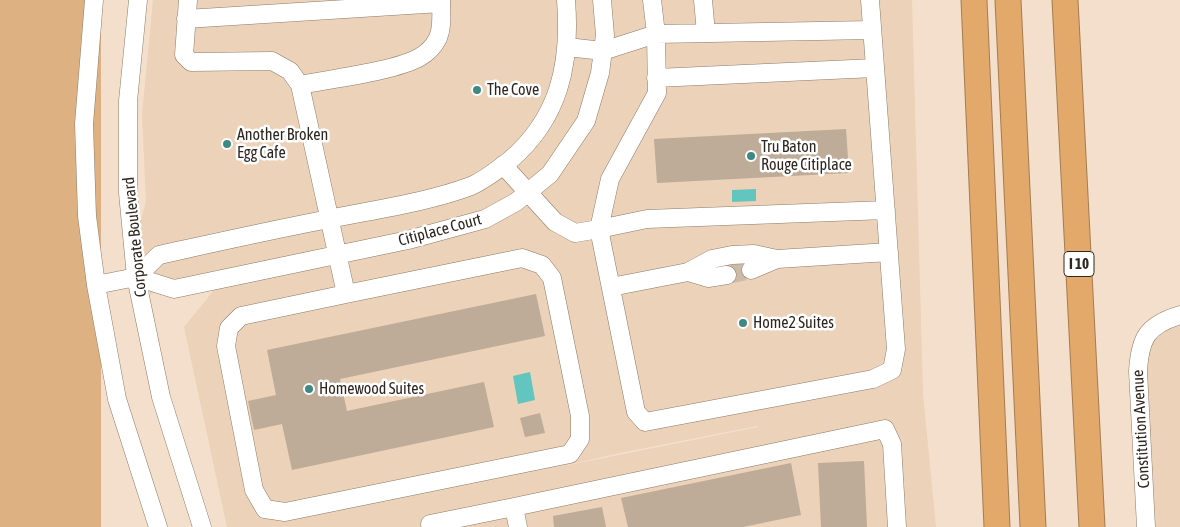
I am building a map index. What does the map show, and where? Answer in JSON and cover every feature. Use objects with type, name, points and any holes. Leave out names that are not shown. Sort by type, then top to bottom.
[{"type":"highway","points":[[974,0],[997,527]]},
{"type":"highway","points":[[1008,0],[1033,527]]},
{"type":"highway","name":"I 10","points":[[1065,0],[1092,527]]},
{"type":"street","points":[[94,0],[84,124],[87,216],[96,285],[117,400],[158,527]]},
{"type":"street","name":"Corporate Boulevard","points":[[138,0],[128,101],[128,193],[136,277],[161,397],[202,527]]},
{"type":"street","points":[[188,0],[184,55],[186,60],[191,62],[272,61],[290,71],[300,85],[346,294]]},
{"type":"street","points":[[136,277],[160,254],[400,205],[472,185],[503,165],[523,149],[553,105],[564,65],[569,34],[566,0]]},
{"type":"street","name":"Citiplace Court","points":[[96,285],[136,277],[174,288],[408,240],[485,219],[516,202],[550,174],[586,121],[600,73],[603,52],[605,35],[602,0]]},
{"type":"street","points":[[652,0],[656,34],[657,93],[610,179],[599,229],[636,412],[645,422],[873,379],[892,370],[896,349],[870,0]]},
{"type":"street","points":[[703,0],[706,33]]},
{"type":"street","points":[[186,19],[441,2],[442,22],[438,39],[429,51],[418,58],[394,66],[300,85]]},
{"type":"street","points":[[567,47],[603,52],[656,34],[872,30]]},
{"type":"street","points":[[656,78],[875,68]]},
{"type":"street","points":[[503,165],[555,222],[575,233],[647,219],[886,210]]},
{"type":"street","points":[[611,287],[688,272],[712,260],[732,255],[754,254],[777,259],[889,252]]},
{"type":"street","points":[[522,258],[542,265],[552,278],[580,416],[580,439],[570,454],[285,512],[266,509],[254,490],[226,346],[229,328],[241,316],[346,294],[522,258]]},
{"type":"street","points":[[750,270],[777,259]]},
{"type":"street","points":[[688,272],[708,278],[727,275]]},
{"type":"street","name":"Constitution Avenue","points":[[1146,527],[1138,371],[1139,348],[1147,332],[1161,322],[1180,315]]},
{"type":"street","points":[[430,524],[885,429],[892,444],[897,527]]},
{"type":"street","points":[[514,507],[518,527]]},
{"type":"shaded area","points":[[0,0],[101,0],[101,527],[0,527]]},
{"type":"shaded area","points":[[153,0],[912,0],[923,394],[936,527],[227,527],[184,327],[224,278],[150,294],[139,227],[146,201],[142,115]],"holes":[[[758,427],[549,469],[620,453]]]},
{"type":"shaded area","points":[[1180,315],[1180,527],[1148,527],[1139,348]]},
{"type":"water","points":[[756,189],[756,201],[732,202],[732,190]]},
{"type":"water","points":[[530,372],[535,400],[518,404],[513,376]]},
{"type":"building","name":"Tru Baton Rouge Citiplace","points":[[846,129],[849,173],[657,183],[654,139]]},
{"type":"building","name":"Homewood Suites","points":[[536,294],[545,336],[340,379],[347,411],[484,382],[494,427],[292,470],[282,424],[254,430],[248,401],[276,395],[267,350]]},
{"type":"building","points":[[540,413],[545,433],[525,437],[520,418]]},
{"type":"building","points":[[864,461],[867,527],[821,527],[818,463]]},
{"type":"building","points":[[791,463],[801,515],[743,527],[628,527],[621,498]]},
{"type":"building","points":[[602,507],[606,527],[554,527],[553,516]]},
{"type":"tunnel","points":[[727,275],[751,270]]},
{"type":"place","name":"The Cove","points":[[477,90]]},
{"type":"place","name":"Another Broken Egg Cafe","points":[[227,144]]},
{"type":"place","name":"Tru Baton Rouge Citiplace","points":[[751,156]]},
{"type":"place","name":"Home2 Suites","points":[[743,323]]},
{"type":"place","name":"Homewood Suites","points":[[309,389]]}]
